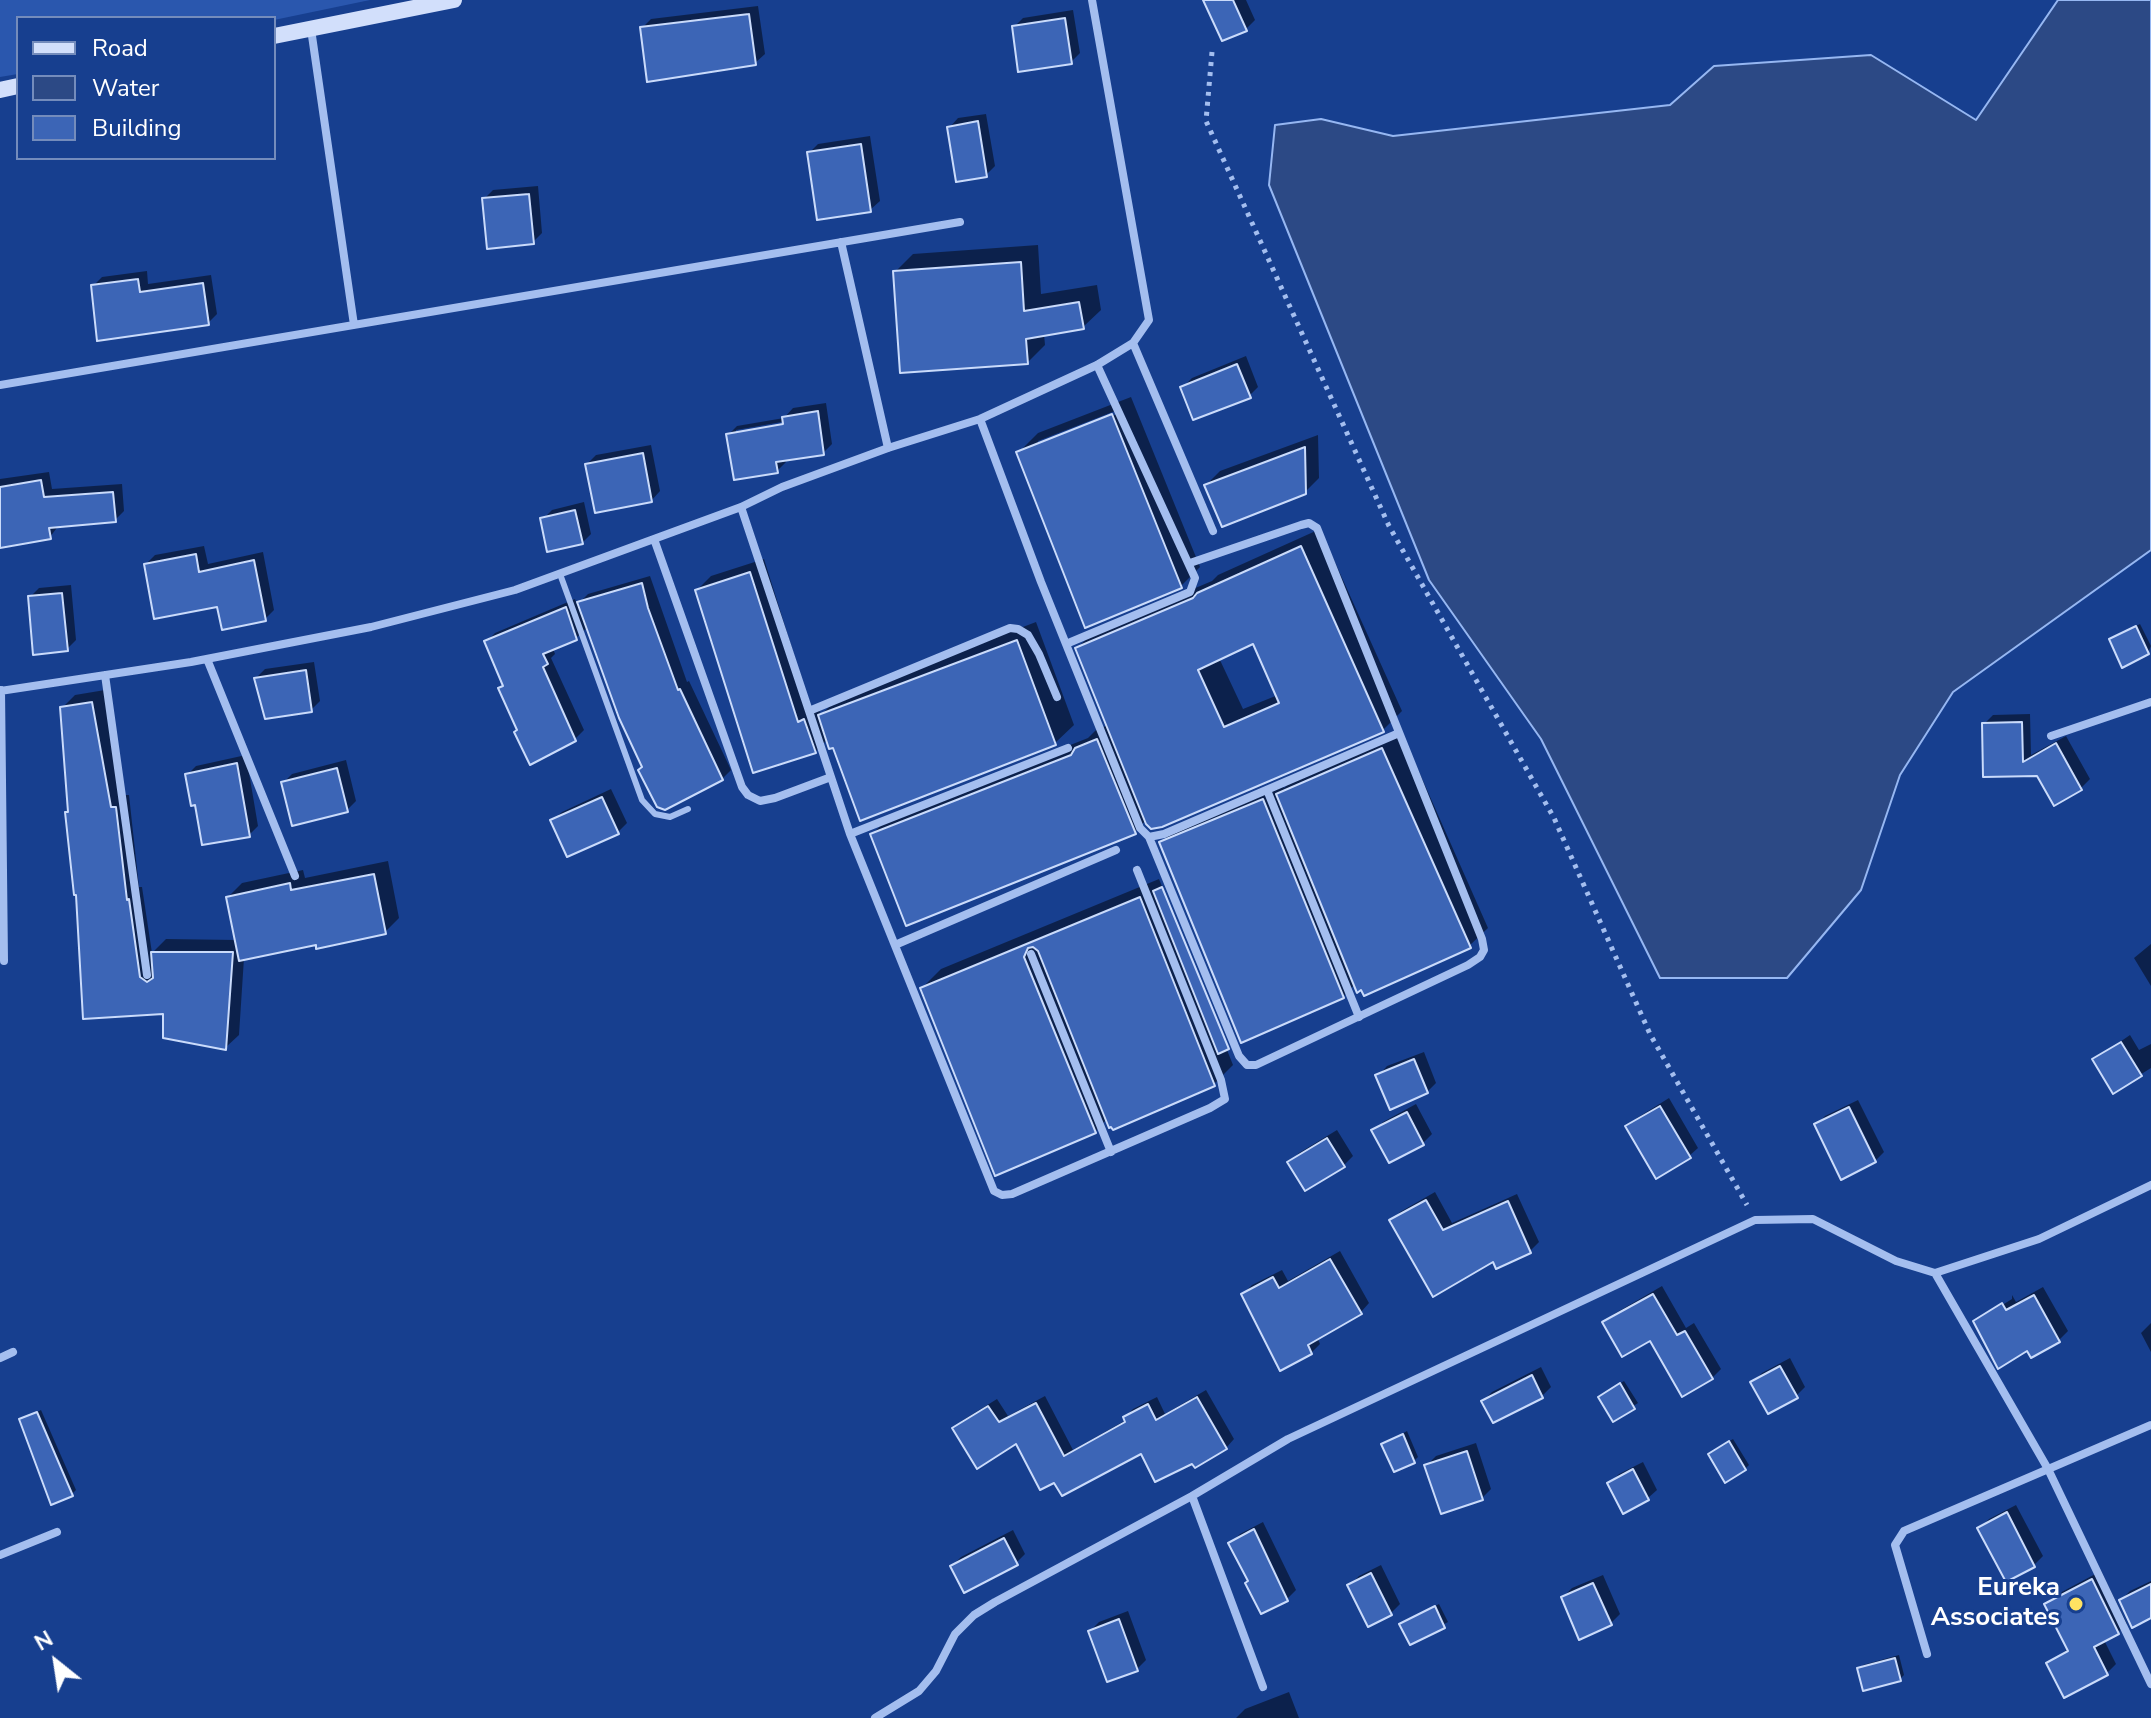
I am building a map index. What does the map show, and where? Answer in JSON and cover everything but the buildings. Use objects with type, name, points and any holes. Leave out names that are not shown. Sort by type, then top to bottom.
[{"type":"main road","points":[[276,36],[454,0]]},
{"type":"street","points":[[4,961],[1,690],[207,659],[371,627],[515,590],[741,507],[782,487],[888,448],[980,419],[1097,365],[1133,343],[1149,320],[1092,0]]},
{"type":"street","points":[[311,28],[354,325]]},
{"type":"street","points":[[0,385],[960,222]]},
{"type":"street","points":[[841,242],[888,448]]},
{"type":"street","points":[[1133,343],[1213,531]]},
{"type":"street","points":[[1066,644],[1190,592],[1195,578],[1097,365]]},
{"type":"street","points":[[980,419],[1140,828],[1149,837],[1239,1056],[1247,1065],[1256,1065],[1468,965],[1484,950],[1317,528],[1309,523],[1301,525],[1190,563]]},
{"type":"street","points":[[741,507],[850,834],[994,1191],[1002,1195],[1012,1194],[1210,1108],[1220,1103],[1225,1093],[1137,870]]},
{"type":"street","points":[[654,539],[742,787],[748,795],[760,801],[831,777]]},
{"type":"street","points":[[809,711],[1010,628],[1028,635],[1057,697]]},
{"type":"street","points":[[207,659],[295,876]]},
{"type":"street","points":[[105,675],[147,975]]},
{"type":"street","points":[[2051,736],[2151,702]]},
{"type":"street","points":[[1149,837],[1164,834],[1399,733]]},
{"type":"street","points":[[850,834],[1068,748]]},
{"type":"street","points":[[1267,790],[1359,1017]]},
{"type":"street","points":[[895,945],[1116,850]]},
{"type":"street","points":[[1031,954],[1111,1152]]},
{"type":"street","points":[[875,1718],[919,1691],[936,1671],[955,1634],[974,1615],[1192,1496],[1288,1439],[1755,1220],[1813,1219],[1896,1261],[1935,1273],[2039,1239],[2151,1185]]},
{"type":"street","points":[[1935,1273],[2048,1469],[2151,1684]]},
{"type":"street","points":[[0,1358],[13,1352]]},
{"type":"street","points":[[1927,1654],[1895,1545],[1898,1537],[1904,1531],[2151,1425]]},
{"type":"street","points":[[1192,1496],[1263,1687]]},
{"type":"street","points":[[0,1555],[57,1532]]},
{"type":"lane","points":[[560,574],[642,800],[655,814],[670,817],[688,809]]},
{"type":"path","points":[[1212,52],[1206,121],[1389,526],[1554,818],[1650,1034],[1755,1220]]},
{"type":"shaded area","points":[[0,0],[370,0],[276,20],[276,16],[16,16],[16,74],[0,77]]},
{"type":"water","points":[[2058,0],[2151,0],[2151,550],[1953,692],[1900,775],[1861,890],[1787,978],[1660,978],[1541,739],[1429,580],[1269,185],[1275,125],[1321,119],[1393,136],[1670,105],[1714,66],[1871,55],[1976,120]]},
{"type":"place","name":"Eureka Associates","points":[[2076,1604]]}]
